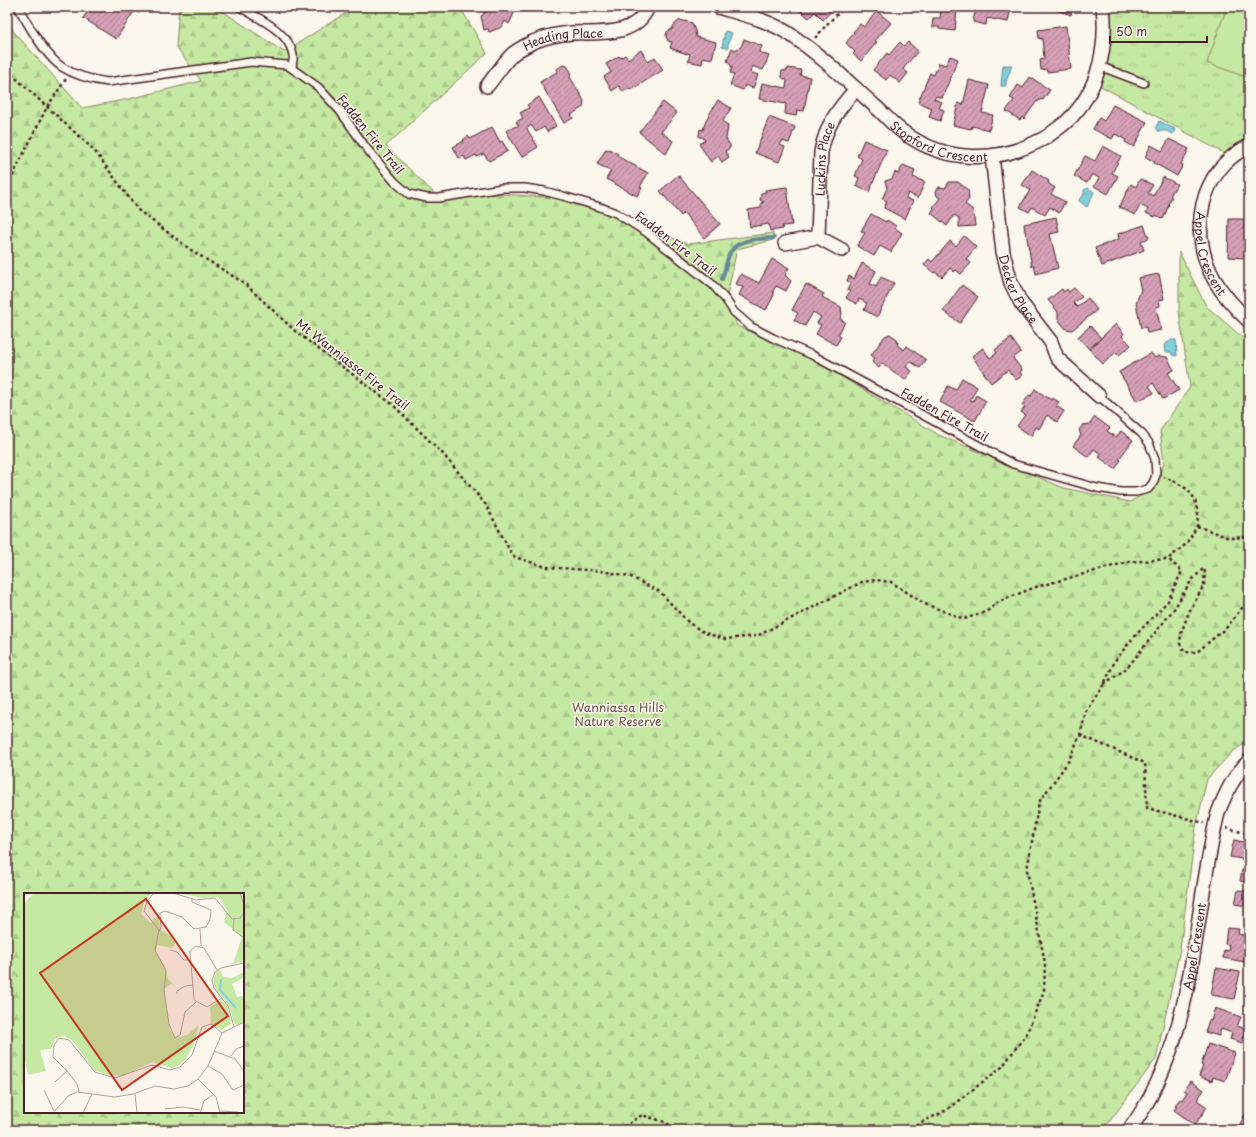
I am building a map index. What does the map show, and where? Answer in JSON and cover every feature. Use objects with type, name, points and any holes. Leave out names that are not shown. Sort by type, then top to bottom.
[{"type":"street","name":"Heading Place","points":[[487,86],[514,53],[534,42],[570,33],[613,32],[629,27],[635,23],[646,12],[648,7]]},
{"type":"street","name":"Stopford Crescent","points":[[718,7],[766,22],[790,34],[822,58],[903,132],[924,144],[946,153],[970,157],[992,156],[1019,150],[1044,139],[1064,123],[1082,104],[1094,82],[1102,57],[1105,31],[1103,7]]},
{"type":"street","name":"Luckins Place","points":[[818,238],[821,152],[823,140],[832,119],[856,89]]},
{"type":"street","name":"Appel Crescent","points":[[1249,146],[1227,161],[1213,178],[1204,198],[1200,220],[1201,243],[1213,278],[1235,309],[1249,321]]},
{"type":"street","name":"Decker Place","points":[[992,156],[1003,252],[1011,283],[1021,303],[1051,342],[1057,358],[1099,396]]},
{"type":"street","points":[[785,243],[818,238],[842,250]]},
{"type":"street","name":"Appel Crescent","points":[[1129,1130],[1155,1087],[1172,1047],[1184,1004],[1218,813],[1227,789],[1249,761]]},
{"type":"lane","name":"Fadden Fire Trail","points":[[18,7],[28,26],[60,66],[93,80],[108,82],[251,62],[287,66],[292,68],[318,87],[340,111],[367,149],[395,182],[410,194],[426,198],[439,198],[502,188],[525,188],[544,191],[600,207],[621,216],[646,232],[712,284],[734,312],[750,326],[812,355],[1013,464],[1096,488],[1122,492],[1136,492],[1148,488],[1153,483],[1156,475]]},
{"type":"lane","points":[[240,7],[282,35],[289,44],[293,56],[292,68]]},
{"type":"lane","points":[[1099,66],[1144,83]]},
{"type":"lane","points":[[1099,396],[1142,434],[1149,443],[1155,459],[1156,475]]},
{"type":"path","points":[[810,49],[813,40],[845,7]]},
{"type":"path","name":"Mt Wanniassa Fire Trail","points":[[7,70],[94,150],[138,210],[191,250],[244,283],[295,331],[392,404],[442,454],[486,504],[514,557],[546,567],[601,571],[629,576],[660,592],[689,623],[705,634],[726,639],[757,636],[862,582],[876,580],[891,582],[925,604],[964,619],[986,612],[1000,601],[1036,587],[1128,562],[1168,559]]},
{"type":"path","points":[[7,187],[47,107],[70,71]]},
{"type":"path","points":[[912,1130],[922,1122],[945,1111],[1002,1067],[1027,1033],[1044,991],[1045,963],[1027,870],[1039,802],[1068,762],[1080,735],[1086,711],[1104,684],[1116,660],[1134,637],[1168,600],[1182,571],[1168,559],[1185,545],[1197,526],[1198,515],[1195,499],[1187,489],[1174,481],[1156,475]]},
{"type":"path","points":[[1197,526],[1229,538],[1249,537]]},
{"type":"path","points":[[1104,684],[1127,668],[1174,609],[1191,581],[1202,570],[1205,569],[1204,585],[1189,612],[1181,633],[1180,644],[1185,652],[1197,652],[1227,627],[1249,599]]},
{"type":"path","points":[[1080,735],[1145,763],[1147,808],[1249,834]]},
{"type":"path","points":[[619,1130],[642,1116],[662,1122],[679,1130]]},
{"type":"green space","name":"Wanniassa Hills Nature Reserve","points":[[179,7],[216,7],[284,52],[349,11],[364,7],[460,7],[487,53],[386,146],[437,196],[503,194],[573,199],[688,244],[773,233],[773,240],[737,249],[727,295],[737,326],[807,356],[939,435],[1064,488],[1130,502],[1155,487],[1164,463],[1160,431],[1190,387],[1179,312],[1179,252],[1206,306],[1249,343],[1249,741],[1233,751],[1207,779],[1196,827],[1180,949],[1156,1059],[1103,1130],[7,1130],[7,13],[13,31],[82,108],[129,99],[201,81],[176,46]]},
{"type":"green space","points":[[1108,7],[1249,7],[1249,140],[1227,155],[1099,85]]},
{"type":"green space","points":[[1227,7],[1249,8],[1249,78],[1207,63]]},
{"type":"water","points":[[725,31],[732,33],[728,48],[722,47]]},
{"type":"water","points":[[1003,65],[1012,65],[1006,86],[1001,86]]},
{"type":"water","points":[[1159,121],[1175,129],[1174,133],[1172,134],[1167,131],[1158,131],[1156,127]]},
{"type":"water","points":[[1088,188],[1094,192],[1087,207],[1079,201],[1084,195],[1084,190]]},
{"type":"water","points":[[1171,340],[1176,340],[1177,356],[1172,355],[1171,352],[1165,352],[1164,345]]},
{"type":"building","points":[[91,7],[107,7],[113,11],[116,7],[143,7],[139,13],[135,10],[116,39],[83,18]]},
{"type":"building","points":[[490,7],[512,7],[511,9],[515,11],[509,24],[505,21],[502,27],[489,32],[488,29],[484,30],[481,16],[484,12],[489,10]]},
{"type":"building","points":[[796,7],[835,7],[823,20],[815,12],[809,18]]},
{"type":"building","points":[[934,7],[957,7],[955,31],[932,27],[933,18],[940,18],[941,8]]},
{"type":"building","points":[[976,7],[1011,7],[1008,22],[987,18],[986,25],[973,22]]},
{"type":"building","points":[[1048,7],[1073,7],[1071,15]]},
{"type":"building","points":[[877,11],[891,23],[875,41],[877,42],[861,61],[853,54],[855,52],[846,43],[860,24],[864,27]]},
{"type":"building","points":[[680,20],[692,23],[696,37],[716,42],[712,59],[703,57],[702,64],[688,61],[690,54],[670,48],[672,42],[668,41],[666,36],[667,32]]},
{"type":"building","points":[[1066,26],[1071,69],[1047,72],[1046,69],[1041,70],[1040,59],[1044,58],[1042,38],[1039,39],[1038,30]]},
{"type":"building","points":[[744,39],[762,46],[759,52],[769,56],[763,70],[752,66],[750,72],[758,75],[753,88],[745,85],[743,90],[730,85],[734,74],[730,73],[732,68],[727,61],[732,48],[735,50],[741,47]]},
{"type":"building","points":[[900,42],[904,46],[908,42],[918,51],[903,69],[908,73],[900,83],[890,75],[886,80],[873,70],[887,53],[889,55]]},
{"type":"building","points":[[641,50],[648,62],[655,57],[663,70],[631,90],[630,88],[623,92],[619,86],[612,91],[604,77],[611,72],[606,64],[619,56],[620,58],[625,55],[628,59]]},
{"type":"building","points":[[950,56],[958,59],[942,98],[936,96],[934,99],[942,102],[939,108],[944,110],[940,121],[929,117],[932,108],[918,102],[930,73],[934,75],[939,63],[946,65]]},
{"type":"building","points":[[563,65],[567,66],[571,72],[570,77],[584,101],[583,107],[571,115],[573,118],[564,123],[540,82],[557,72],[557,69]]},
{"type":"building","points":[[788,68],[801,70],[800,75],[810,77],[804,111],[797,110],[796,116],[785,114],[786,104],[759,99],[762,83],[786,88],[787,80],[781,76],[782,71],[788,70]]},
{"type":"building","points":[[1030,77],[1050,90],[1043,100],[1040,99],[1038,102],[1037,101],[1024,119],[1022,117],[1020,120],[1006,111],[1014,100],[1010,98],[1018,85],[1023,88]]},
{"type":"building","points":[[969,80],[989,85],[982,113],[993,115],[989,130],[972,126],[971,129],[953,125],[958,103],[963,105]]},
{"type":"building","points":[[539,97],[556,126],[547,132],[544,127],[536,132],[531,125],[527,129],[538,147],[522,157],[506,131],[519,126],[516,122],[523,118],[520,113],[529,108],[527,105]]},
{"type":"building","points":[[718,100],[731,108],[723,121],[728,126],[726,139],[730,145],[730,148],[725,151],[729,157],[722,162],[718,156],[711,162],[699,144],[705,140],[702,137],[699,137],[699,135],[700,129],[703,130],[706,120]]},
{"type":"building","points":[[663,102],[677,113],[661,132],[673,141],[666,154],[639,132]]},
{"type":"building","points":[[1113,105],[1147,122],[1134,147],[1125,142],[1126,140],[1115,134],[1112,139],[1093,129],[1099,118],[1104,121]]},
{"type":"building","points":[[769,117],[795,127],[789,143],[782,141],[780,145],[785,147],[779,162],[755,153]]},
{"type":"building","points":[[492,127],[500,142],[502,141],[508,151],[489,161],[484,154],[477,157],[476,155],[466,160],[464,156],[459,158],[453,147],[464,141],[463,140],[468,136],[470,139]]},
{"type":"building","points":[[1169,139],[1189,149],[1181,164],[1183,165],[1177,176],[1145,157],[1151,145],[1162,151]]},
{"type":"building","points":[[864,140],[887,150],[869,192],[856,186],[859,178],[855,176],[862,159],[857,156]]},
{"type":"building","points":[[1103,146],[1121,156],[1112,173],[1118,176],[1108,194],[1094,186],[1099,178],[1092,174],[1087,183],[1074,176],[1085,156],[1095,161]]},
{"type":"building","points":[[606,149],[618,154],[617,156],[648,173],[637,196],[606,179],[611,171],[597,164]]},
{"type":"building","points":[[903,165],[915,170],[913,177],[925,182],[918,198],[908,193],[906,198],[913,201],[905,219],[884,208],[887,201],[882,199],[887,188],[885,181],[892,179],[895,172],[898,174]]},
{"type":"building","points":[[1032,170],[1049,181],[1048,183],[1055,188],[1051,194],[1065,202],[1059,213],[1050,207],[1045,215],[1032,207],[1029,212],[1020,207],[1030,190],[1022,185]]},
{"type":"building","points":[[678,175],[720,224],[704,238],[684,213],[681,216],[660,191]]},
{"type":"building","points":[[1163,177],[1177,184],[1170,196],[1172,197],[1163,219],[1156,215],[1155,217],[1146,213],[1148,209],[1140,205],[1135,215],[1119,207],[1131,184],[1136,187],[1140,179],[1153,185],[1148,193],[1153,196]]},
{"type":"building","points":[[949,182],[958,182],[968,190],[969,199],[965,204],[973,210],[975,226],[959,227],[959,218],[954,215],[947,226],[931,213],[934,208],[933,207],[940,198],[937,196],[936,191],[939,187],[945,188]]},
{"type":"building","points":[[1249,185],[1249,200],[1242,191]]},
{"type":"building","points":[[787,187],[792,225],[782,226],[783,229],[770,231],[769,224],[750,227],[748,210],[761,208],[761,203],[764,202],[760,200],[761,193],[766,192],[765,190]]},
{"type":"building","points":[[871,214],[886,222],[887,220],[896,226],[895,228],[902,233],[891,252],[880,246],[874,256],[857,246],[865,233],[861,231]]},
{"type":"building","points":[[1056,217],[1059,232],[1050,234],[1058,268],[1036,274],[1034,265],[1032,267],[1024,224]]},
{"type":"building","points":[[1229,219],[1249,219],[1248,258],[1228,257]]},
{"type":"building","points":[[1144,225],[1149,238],[1141,241],[1144,250],[1102,266],[1095,248],[1119,239],[1118,234]]},
{"type":"building","points":[[964,236],[976,247],[966,259],[971,263],[961,274],[956,270],[954,272],[950,268],[942,277],[924,265],[929,259],[932,262],[950,241],[956,246]]},
{"type":"building","points":[[772,259],[789,268],[785,275],[791,281],[786,291],[776,286],[773,291],[774,295],[766,310],[739,295],[743,287],[736,284],[741,274],[759,283]]},
{"type":"building","points":[[862,263],[876,271],[870,284],[876,287],[881,277],[894,283],[877,317],[864,310],[867,303],[859,299],[857,304],[846,298],[850,291],[847,290],[851,283],[847,281],[849,276],[854,279]]},
{"type":"building","points":[[1159,274],[1164,299],[1159,300],[1160,306],[1156,307],[1161,330],[1147,333],[1146,327],[1141,328],[1136,303],[1141,290],[1138,278]]},
{"type":"building","points":[[806,284],[824,294],[822,297],[841,307],[842,314],[840,319],[845,322],[838,335],[841,337],[836,345],[816,334],[821,325],[817,323],[821,317],[813,312],[805,326],[794,320],[798,313],[792,310]]},
{"type":"building","points":[[962,285],[978,297],[960,323],[943,311]]},
{"type":"building","points":[[1074,288],[1082,297],[1073,303],[1077,307],[1088,298],[1097,310],[1072,330],[1066,329],[1058,319],[1058,312],[1048,300],[1062,289],[1064,292],[1067,289],[1069,292]]},
{"type":"building","points":[[1116,324],[1124,334],[1122,336],[1131,345],[1119,355],[1116,352],[1103,364],[1089,349]]},
{"type":"building","points":[[1090,326],[1101,338],[1089,349],[1078,337]]},
{"type":"building","points":[[890,334],[897,339],[898,346],[904,350],[907,346],[926,360],[920,368],[910,361],[906,367],[912,371],[905,380],[882,363],[879,368],[872,362],[875,358],[871,355],[885,336]]},
{"type":"building","points":[[1011,338],[1021,352],[1013,358],[1022,370],[1020,372],[1022,376],[1016,380],[1008,370],[991,383],[972,356],[983,348],[990,358],[997,353],[995,350]]},
{"type":"building","points":[[1151,353],[1155,358],[1158,356],[1167,357],[1174,370],[1168,373],[1179,390],[1163,399],[1153,383],[1149,386],[1154,393],[1137,401],[1119,372]]},
{"type":"building","points":[[962,378],[977,387],[970,400],[973,401],[976,395],[986,401],[975,421],[940,402],[948,386],[956,390]]},
{"type":"building","points":[[1035,389],[1051,400],[1052,398],[1059,402],[1056,406],[1064,411],[1057,422],[1047,415],[1039,429],[1036,427],[1031,436],[1017,426],[1025,415],[1021,412],[1025,407],[1022,405],[1029,395],[1031,396]]},
{"type":"building","points":[[1095,417],[1110,428],[1107,431],[1116,437],[1121,431],[1133,440],[1119,459],[1121,460],[1115,469],[1099,457],[1101,454],[1094,449],[1088,457],[1073,446],[1081,435],[1079,430],[1083,425],[1090,424]]},
{"type":"building","points":[[1234,840],[1249,843],[1249,883],[1240,881],[1242,870],[1245,870],[1247,860],[1230,857]]},
{"type":"building","points":[[1238,890],[1249,892],[1249,924],[1246,923],[1248,915],[1245,914],[1246,906],[1235,904]]},
{"type":"building","points":[[1227,928],[1239,929],[1238,934],[1249,936],[1249,944],[1247,944],[1245,962],[1223,958],[1224,950],[1228,951],[1229,945],[1225,944]]},
{"type":"building","points":[[1216,968],[1240,972],[1234,999],[1211,995]]},
{"type":"building","points":[[1215,1008],[1241,1017],[1237,1026],[1246,1029],[1242,1043],[1230,1039],[1232,1033],[1221,1029],[1219,1036],[1205,1032],[1209,1020],[1211,1021]]},
{"type":"building","points":[[1208,1044],[1235,1053],[1225,1081],[1213,1077],[1212,1081],[1199,1076]]},
{"type":"building","points":[[1190,1081],[1204,1090],[1197,1100],[1207,1107],[1195,1125],[1174,1110],[1177,1106],[1175,1105],[1180,1099],[1182,1100],[1187,1092],[1184,1090]]},
{"type":"building","points":[[1249,1107],[1249,1130],[1241,1130],[1238,1128]]},
{"type":"waterway","points":[[722,279],[729,255],[732,249],[737,245],[748,240],[774,238]]}]
